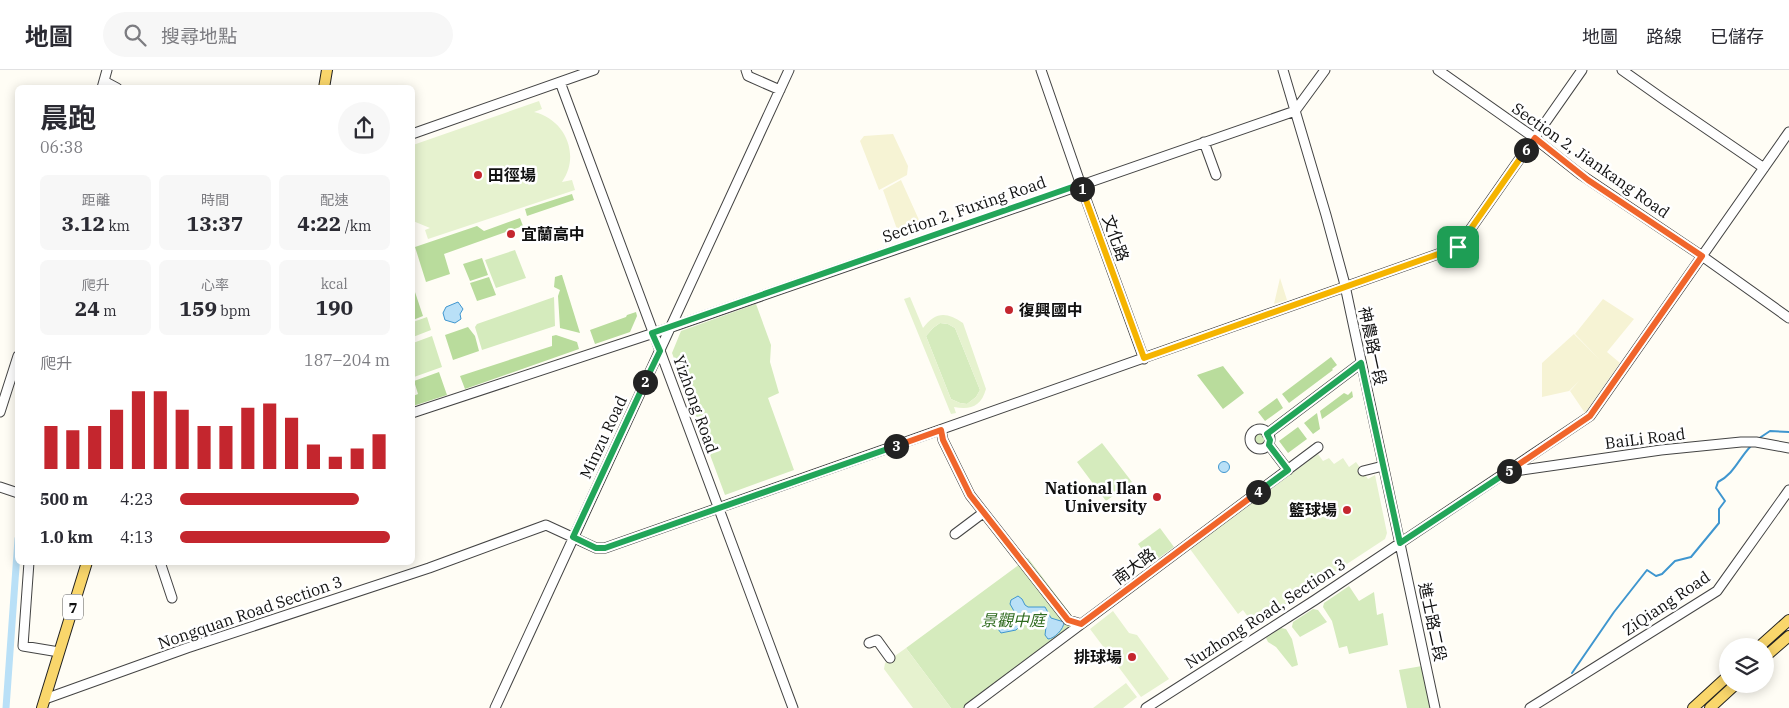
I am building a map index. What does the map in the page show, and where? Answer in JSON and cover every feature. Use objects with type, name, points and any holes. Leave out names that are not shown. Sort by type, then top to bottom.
[{"type":"main road","points":[[324,85],[327,70]]},
{"type":"main road","name":"7","points":[[43,703],[86,565]]},
{"type":"main road","points":[[1772,638],[1787,628]]},
{"type":"main road","points":[[1774,645],[1787,628]]},
{"type":"main road","points":[[1693,708],[1719,684]]},
{"type":"main road","points":[[1710,708],[1726,693]]},
{"type":"street","points":[[103,84],[107,70]]},
{"type":"street","points":[[415,133],[594,70]]},
{"type":"street","points":[[746,70],[748,76],[780,90]]},
{"type":"street","name":"Minzu Road","points":[[495,708],[789,70]]},
{"type":"street","name":"文化路","points":[[1041,70],[1144,358]]},
{"type":"street","name":"神農路一段","points":[[1283,70],[1326,215],[1345,288],[1400,543]]},
{"type":"street","points":[[1295,110],[1324,70]]},
{"type":"street","name":"Section 2, Jiankang Road","points":[[1438,70],[1535,138],[1584,177],[1702,256],[1789,318]]},
{"type":"street","name":"Nongquan Road Section 3","points":[[43,703],[187,648],[429,568],[546,525],[596,548],[605,548],[1458,247],[1582,70]]},
{"type":"street","points":[[1622,70],[1764,168]]},
{"type":"street","name":"Yizhong Road","points":[[560,82],[792,708]]},
{"type":"street","name":"Section 2, Fuxing Road","points":[[415,412],[672,327],[1295,110]]},
{"type":"street","name":"Nuzhong Road, Section 3","points":[[1146,708],[1400,543],[1590,416],[1789,132]]},
{"type":"street","points":[[1204,142],[1216,174]]},
{"type":"street","points":[[1267,434],[1361,363]]},
{"type":"street","points":[[0,412],[15,365]]},
{"type":"street","points":[[1269,445],[1262,450],[1258,450],[1249,441],[1250,434],[1257,429],[1261,429],[1267,434],[1270,440],[1269,445],[1288,470]]},
{"type":"street","points":[[941,430],[943,440],[970,495],[982,513],[1068,620],[1081,624]]},
{"type":"street","name":"BaiLi Road","points":[[1506,473],[1645,452],[1741,442],[1756,442],[1789,448]]},
{"type":"street","name":"南大路","points":[[968,708],[1318,448]]},
{"type":"street","points":[[1363,471],[1383,466]]},
{"type":"street","points":[[0,487],[15,492]]},
{"type":"street","name":"ZiQiang Road","points":[[1530,708],[1717,591],[1789,490]]},
{"type":"street","points":[[955,534],[982,513]]},
{"type":"street","name":"進士路二段","points":[[1400,543],[1436,708]]},
{"type":"street","points":[[29,565],[23,646],[59,652]]},
{"type":"street","points":[[161,565],[172,598]]},
{"type":"street","points":[[870,643],[877,640],[890,658]]},
{"type":"shaded area","points":[[893,134],[908,166],[907,175],[879,190],[860,141],[864,136]]},
{"type":"shaded area","points":[[901,180],[924,231],[904,237],[902,230],[898,232],[883,190]]},
{"type":"shaded area","points":[[1280,278],[1287,300],[1274,304]]},
{"type":"shaded area","points":[[1603,299],[1634,319],[1607,352],[1620,363],[1585,413],[1570,391],[1580,380],[1569,391],[1542,397],[1542,363],[1574,334],[1600,360],[1575,334]]},
{"type":"green space","name":"田徑場","points":[[539,101],[542,109],[534,112],[554,122],[567,140],[570,150],[570,161],[568,172],[562,182],[572,180],[575,190],[428,239],[425,230],[430,228],[415,222],[415,144]]},
{"type":"green space","points":[[572,194],[574,200],[527,216],[525,209]]},
{"type":"green space","points":[[520,218],[523,226],[444,254],[450,274],[426,282],[415,247],[477,226],[484,231]]},
{"type":"green space","points":[[515,250],[526,278],[496,288],[485,260]]},
{"type":"green space","points":[[482,258],[488,275],[470,281],[463,264]]},
{"type":"green space","points":[[562,275],[580,333],[560,328],[558,296],[560,290],[554,287],[555,277]]},
{"type":"green space","points":[[489,277],[496,295],[477,301],[470,283]]},
{"type":"green space","points":[[415,292],[423,316],[415,319]]},
{"type":"green space","points":[[554,297],[555,326],[482,350],[475,327],[477,324]]},
{"type":"green space","points":[[910,297],[923,328],[936,316],[941,315],[951,316],[963,323],[986,389],[981,400],[974,406],[965,408],[954,407],[956,413],[951,414],[904,299]],"holes":[[[940,323],[948,324],[955,328],[980,390],[976,397],[967,404],[951,399],[926,336]]]},
{"type":"green space","points":[[756,304],[771,345],[770,362],[779,393],[768,398],[794,470],[725,495],[672,353],[681,331]]},
{"type":"green space","points":[[636,312],[637,316],[630,332],[595,344],[590,330]]},
{"type":"green space","points":[[427,317],[431,330],[415,336],[415,321]]},
{"type":"green space","points":[[940,323],[948,324],[955,328],[980,390],[976,397],[967,404],[951,399],[926,336]]},
{"type":"green space","points":[[468,327],[475,336],[479,351],[453,360],[445,335]]},
{"type":"green space","points":[[556,335],[577,342],[579,349],[465,389],[460,376],[552,346],[552,336]]},
{"type":"green space","points":[[432,336],[442,367],[415,377],[415,342]]},
{"type":"green space","points":[[1331,357],[1337,365],[1333,370],[1289,403],[1282,394]]},
{"type":"green space","points":[[1223,366],[1244,393],[1223,409],[1197,375]]},
{"type":"green space","points":[[439,372],[447,395],[415,405],[415,395],[418,394],[415,381]]},
{"type":"green space","points":[[1352,391],[1353,397],[1322,419],[1320,411],[1344,393],[1348,395]]},
{"type":"green space","points":[[1277,398],[1283,408],[1265,421],[1258,412]]},
{"type":"green space","points":[[1317,413],[1320,429],[1313,434],[1304,423]]},
{"type":"green space","points":[[1298,427],[1307,439],[1288,453],[1279,441]]},
{"type":"green space","points":[[1260,433],[1266,439],[1260,445],[1254,439]]},
{"type":"green space","points":[[1102,443],[1132,482],[1106,501],[1077,462]]},
{"type":"green space","points":[[1318,454],[1323,461],[1329,458],[1334,464],[1343,458],[1349,467],[1356,462],[1368,479],[1375,475],[1387,533],[1385,539],[1254,625],[1243,610],[1238,614],[1190,549]]},
{"type":"green space","points":[[1160,528],[1174,547],[1152,563],[1138,544]]},
{"type":"green space","name":"景觀中庭","points":[[1028,558],[1078,624],[965,708],[951,708],[906,648]]},
{"type":"green space","points":[[1349,586],[1359,601],[1374,592],[1377,615],[1383,613],[1388,645],[1349,654],[1347,646],[1339,648],[1332,621],[1323,607],[1324,603]]},
{"type":"green space","points":[[1313,609],[1318,610],[1327,622],[1300,637],[1292,627],[1293,622]]},
{"type":"green space","name":"排球場","points":[[1113,611],[1129,633],[1137,635],[1169,679],[1141,697],[1090,629]]},
{"type":"green space","points":[[1281,628],[1286,629],[1292,639],[1298,665],[1292,667],[1266,638]]},
{"type":"green space","points":[[906,648],[951,708],[913,708],[884,669],[885,663]]},
{"type":"green space","points":[[1422,666],[1430,708],[1407,708],[1399,670]]},
{"type":"green space","points":[[1126,683],[1137,697],[1123,708],[1093,708]]},
{"type":"water","points":[[458,302],[463,309],[460,314],[461,319],[455,323],[445,320],[443,313],[446,307]]},
{"type":"water","points":[[1224,461],[1230,467],[1224,473],[1218,467]]},
{"type":"water","points":[[1018,596],[1028,607],[1045,607],[1051,618],[1064,622],[1058,633],[1048,639],[1045,635],[1046,627],[1033,620],[1024,618],[1019,622],[1019,627],[1016,630],[1001,633],[998,629],[1014,611],[1010,604],[1011,600]]},
{"type":"waterway","points":[[1758,439],[1770,431],[1789,432]]},
{"type":"waterway","points":[[1572,673],[1614,612],[1647,570],[1656,576],[1662,574],[1675,561],[1691,557],[1719,523],[1719,509],[1725,501],[1716,488],[1718,482],[1728,475],[1751,446]]},
{"type":"waterway","points":[[6,708],[16,565]]},
{"type":"place","name":"田徑場","points":[[478,175]]},
{"type":"place","name":"宜蘭高中","points":[[511,234]]},
{"type":"place","name":"復興國中","points":[[1009,310]]},
{"type":"place","name":"National Ilan University","points":[[1157,497]]},
{"type":"place","name":"籃球場","points":[[1347,510]]},
{"type":"place","name":"排球場","points":[[1132,657]]},
{"type":"route","points":[[1535,138],[1588,180],[1702,256],[1590,416],[1400,543],[1361,363],[1267,434],[1270,440],[1269,445],[1288,470],[1081,624],[1068,620],[982,513],[970,495],[943,440],[941,430],[605,548],[596,548],[573,537],[660,351],[652,333],[1081,184],[1144,358],[1458,247],[1535,138]]}]
